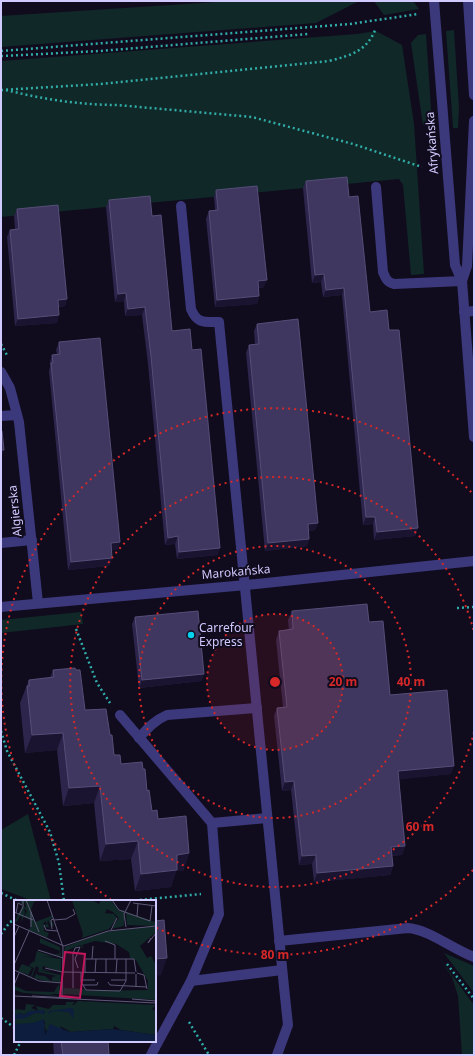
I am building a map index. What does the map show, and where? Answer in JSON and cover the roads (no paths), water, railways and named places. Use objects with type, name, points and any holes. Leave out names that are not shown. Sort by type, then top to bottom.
[{"type":"street","name":"Afrykańska","points":[[434,1],[455,265],[462,281],[469,311],[474,437]]},
{"type":"street","points":[[468,1],[474,95]]},
{"type":"street","name":"Afrykańska","points":[[462,281],[467,266],[474,121]]},
{"type":"street","points":[[376,187],[383,272],[386,279],[394,284],[462,281]]},
{"type":"street","points":[[181,206],[191,310],[194,316],[199,320],[206,322],[219,322],[288,1025],[277,1055]]},
{"type":"street","name":"Algierska","points":[[1,372],[10,388],[17,415],[38,603]]},
{"type":"street","points":[[1,416],[17,415]]},
{"type":"street","points":[[1,543],[32,540]]},
{"type":"street","name":"Marokańska","points":[[1,607],[246,585],[474,561]]},
{"type":"street","points":[[139,738],[159,718],[167,715],[257,708]]},
{"type":"street","points":[[120,715],[212,823],[219,914],[191,981],[151,1055]]},
{"type":"street","points":[[212,823],[268,818]]},
{"type":"street","points":[[279,941],[408,928],[427,933],[453,948],[474,957]]},
{"type":"street","points":[[191,981],[282,970]]},
{"type":"place","name":"Carrefour Express","points":[[191,635]]}]
